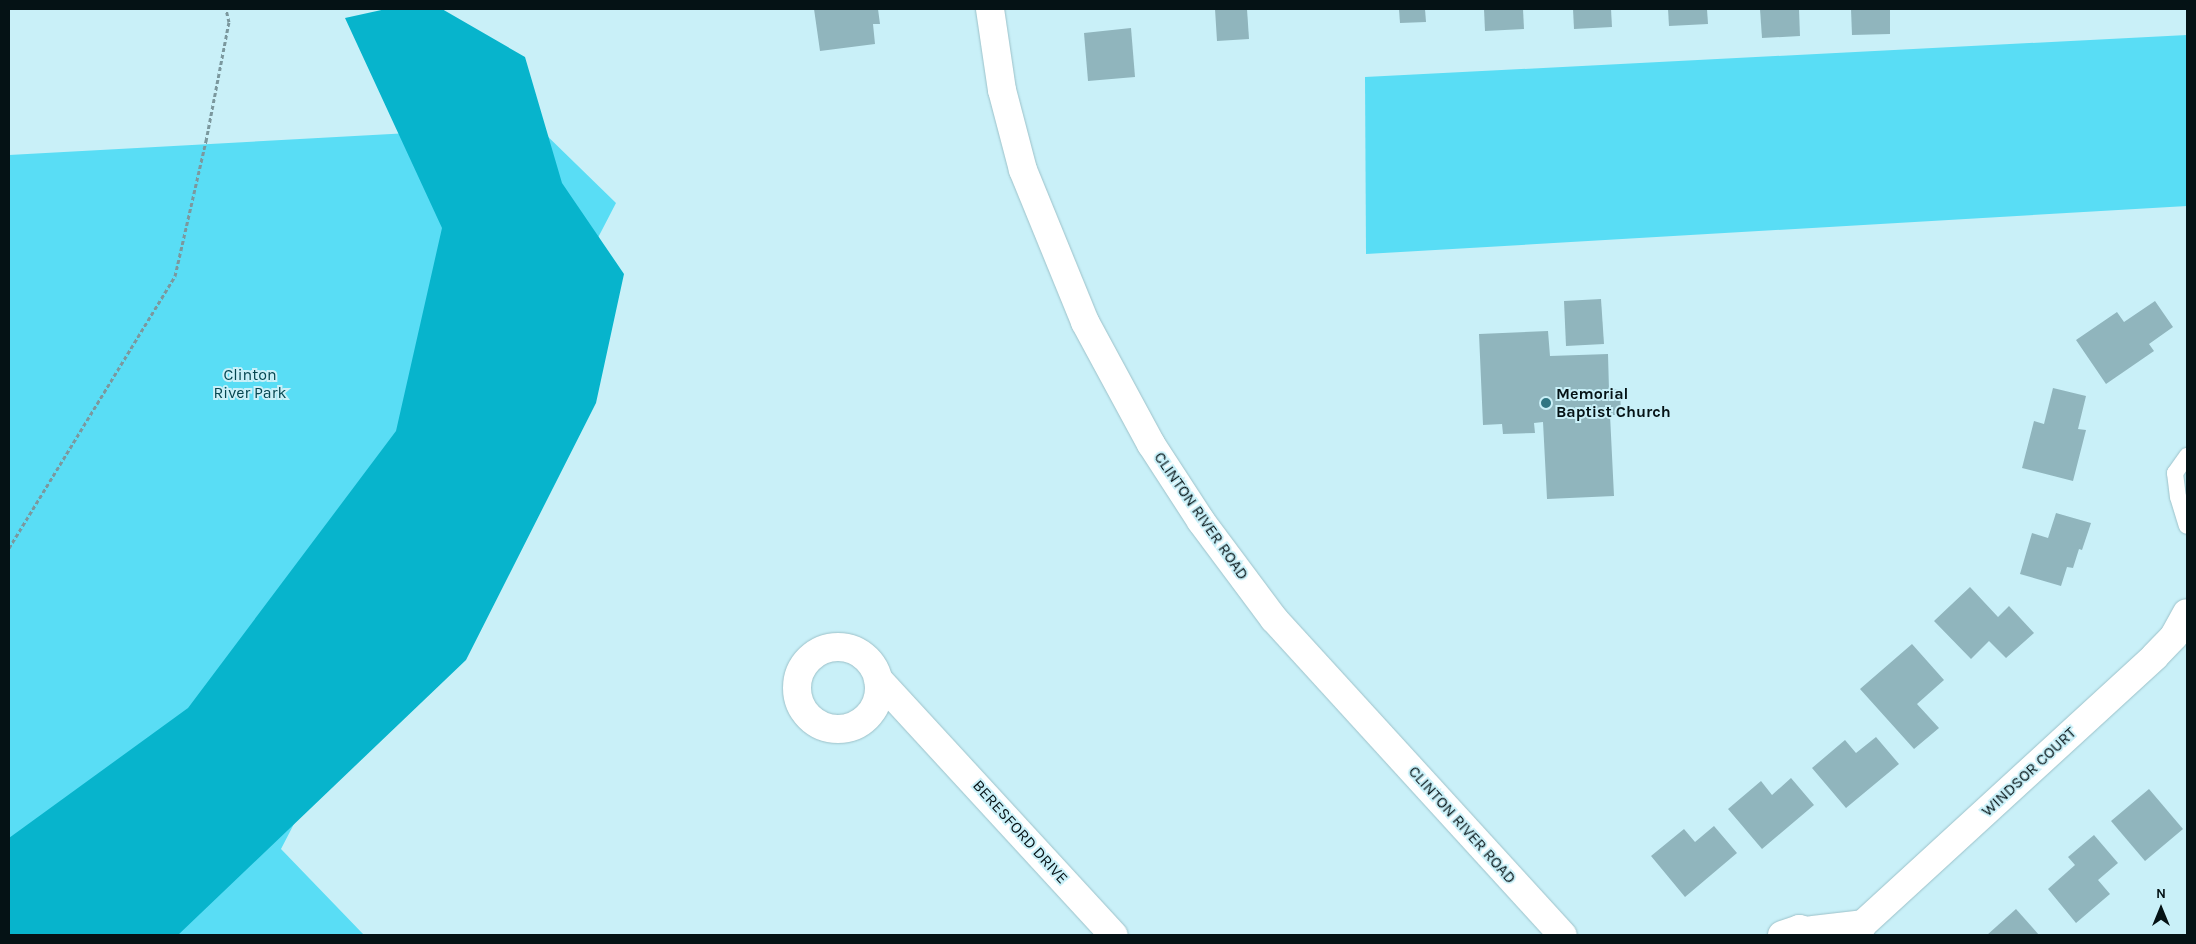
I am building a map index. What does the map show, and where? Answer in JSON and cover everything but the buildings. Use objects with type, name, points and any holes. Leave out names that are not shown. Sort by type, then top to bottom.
[{"type":"street","name":"CLINTON RIVER ROAD","points":[[990,9],[1002,90],[1023,170],[1085,322],[1151,444],[1201,521],[1274,619],[1563,935]]},
{"type":"street","name":"WINDSOR COURT","points":[[1782,935],[1799,929],[1819,933],[1860,930],[2155,656],[2174,636],[2187,613]]},
{"type":"street","name":"BERESFORD DRIVE","points":[[926,729],[884,720],[829,728],[806,714],[799,702],[799,675],[815,655],[840,647],[864,656],[878,679],[926,729],[1113,935]]},
{"type":"street","points":[[856,725],[875,706],[878,679]]},
{"type":"lane","points":[[2187,456],[2176,473],[2178,497],[2187,526]]},
{"type":"path","points":[[9,548],[175,276],[210,123],[229,22],[226,9]]},
{"type":"green space","points":[[2187,35],[2187,206],[1366,254],[1365,77]]},
{"type":"green space","name":"Clinton River Park","points":[[537,126],[616,203],[281,849],[364,935],[9,935],[9,155]]},
{"type":"shaded area","points":[[386,9],[442,9],[525,57],[562,183],[624,274],[596,403],[466,660],[178,935],[9,935],[9,838],[188,708],[396,431],[442,228],[345,18]]},
{"type":"place","name":"Memorial Baptist Church","points":[[1546,403]]}]
